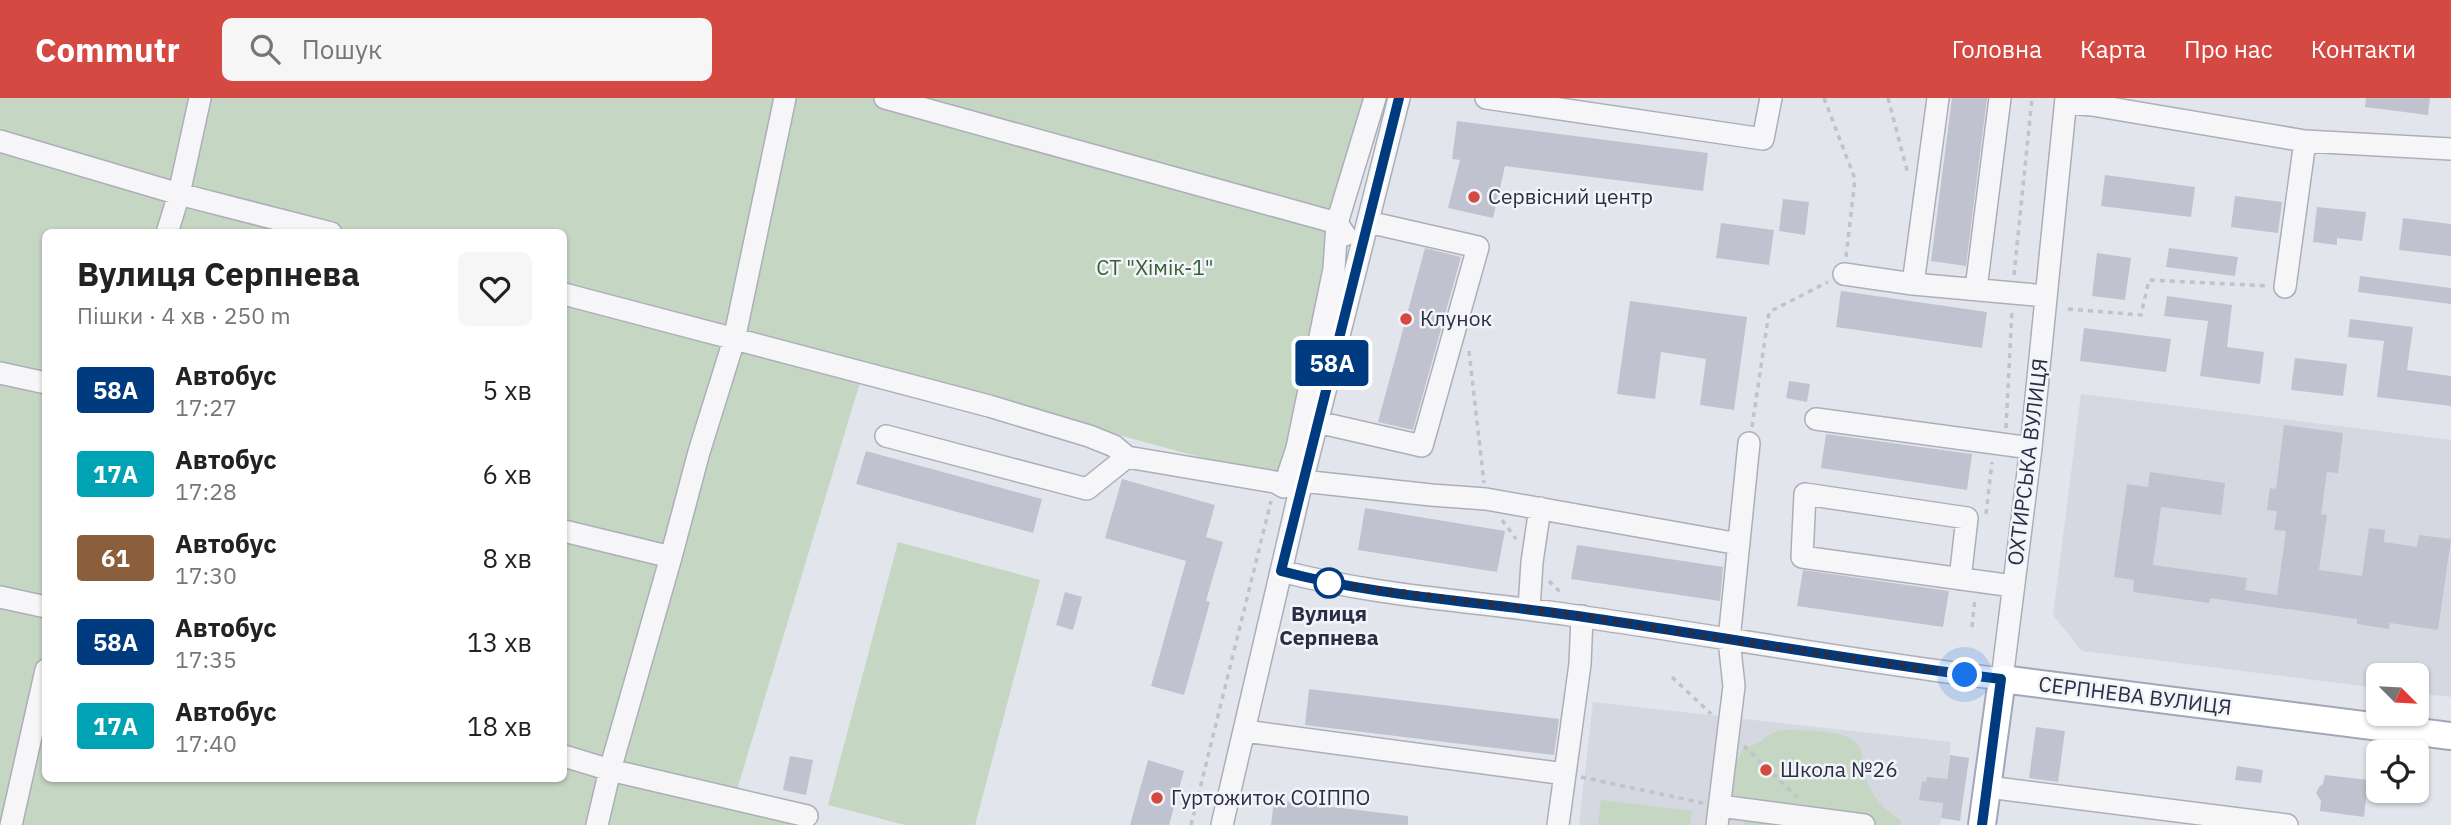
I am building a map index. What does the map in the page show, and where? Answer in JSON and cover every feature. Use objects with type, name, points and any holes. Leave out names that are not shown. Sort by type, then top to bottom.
[{"type":"main road","name":"СЕРПНЕВА ВУЛИЦЯ","points":[[2001,679],[2451,736]]},
{"type":"main road","name":"ОХТИРСЬКА ВУЛИЦЯ","points":[[1982,825],[2001,679]]},
{"type":"street","points":[[168,229],[179,194],[200,98]]},
{"type":"street","points":[[597,825],[699,452],[734,340],[785,98]]},
{"type":"street","points":[[885,98],[1337,223],[1358,257]]},
{"type":"street","points":[[1222,825],[1281,571],[1290,486],[1334,270],[1337,223],[1376,98]]},
{"type":"street","points":[[1290,486],[1317,422],[1399,98]]},
{"type":"street","points":[[1486,98],[1763,139],[1771,98]]},
{"type":"street","points":[[1913,284],[1938,98]]},
{"type":"street","points":[[1976,289],[2000,98]]},
{"type":"street","points":[[2066,101],[2170,108],[2305,141],[2451,149]]},
{"type":"street","name":"ОХТИРСЬКА ВУЛИЦЯ","points":[[2001,679],[2031,448],[2066,101]]},
{"type":"street","points":[[0,141],[179,194],[315,229]]},
{"type":"street","points":[[2285,287],[2305,141]]},
{"type":"street","points":[[1317,422],[1422,446],[1478,247],[1368,222]]},
{"type":"street","points":[[1844,274],[1913,284],[2046,296]]},
{"type":"street","points":[[567,296],[989,406],[1089,436],[1114,446],[1127,457],[1290,486],[1486,499],[1739,544]]},
{"type":"street","points":[[0,373],[42,382]]},
{"type":"street","points":[[1816,419],[2031,448]]},
{"type":"street","points":[[886,436],[1087,489],[1127,457]]},
{"type":"street","points":[[1749,443],[1729,640],[1734,686],[1718,816],[1821,819],[1864,825]]},
{"type":"street","points":[[1960,579],[1968,518],[1805,494],[1802,557],[1960,579],[2013,586]]},
{"type":"street","points":[[1529,609],[1532,562],[1540,508]]},
{"type":"street","points":[[567,532],[671,557]]},
{"type":"street","name":"СЕРПНЕВА ВУЛИЦЯ","points":[[1281,571],[1330,583],[1582,616],[2001,679]]},
{"type":"street","points":[[0,597],[42,606]]},
{"type":"street","points":[[1558,825],[1580,664],[1582,616]]},
{"type":"street","points":[[11,825],[42,688]]},
{"type":"street","points":[[1245,731],[1565,774]]},
{"type":"street","points":[[567,757],[610,770],[807,816]]},
{"type":"street","points":[[1987,787],[2229,821],[2287,825]]},
{"type":"path","points":[[1749,443],[1769,312],[1844,274],[1855,179],[1824,98]]},
{"type":"path","points":[[1888,98],[1911,184]]},
{"type":"path","points":[[2006,444],[2012,292],[2032,98]]},
{"type":"path","points":[[2068,309],[2141,315],[2149,280],[2285,287]]},
{"type":"path","points":[[1468,346],[1486,499]]},
{"type":"path","points":[[1191,825],[1290,486]]},
{"type":"path","points":[[1672,677],[1821,819]]},
{"type":"path","points":[[1565,774],[1718,816]]},
{"type":"shaded area","points":[[2081,394],[2451,440],[2451,697],[2429,694],[2429,663],[2366,663],[2366,686],[2082,651],[2053,615]]},
{"type":"shaded area","name":"Школа №26","points":[[1593,702],[1951,742],[1940,825],[1579,825]]},
{"type":"green space","name":"СТ \"Хімік-1\"","points":[[0,98],[1369,98],[1280,479],[865,366],[736,793],[806,825],[0,825]]},
{"type":"green space","points":[[898,542],[1040,580],[975,825],[905,825],[828,805]]},
{"type":"green space","points":[[1783,730],[1830,732],[1853,740],[1861,752],[1870,789],[1889,812],[1901,820],[1901,825],[1746,825],[1734,801],[1730,779],[1732,770],[1744,748]]},
{"type":"green space","points":[[1601,800],[1692,811],[1690,825],[1598,825]]},
{"type":"building","points":[[1952,98],[1987,98],[1966,266],[1931,261]]},
{"type":"building","points":[[2366,98],[2430,98],[2428,115],[2365,107]]},
{"type":"building","points":[[1457,121],[1708,153],[1703,191],[1505,166],[1493,218],[1448,208],[1460,160],[1452,159]]},
{"type":"building","points":[[2105,175],[2195,187],[2191,217],[2101,206]]},
{"type":"building","points":[[2235,196],[2282,202],[2278,233],[2231,227]]},
{"type":"building","points":[[1783,199],[1809,202],[1805,235],[1779,231]]},
{"type":"building","points":[[2317,207],[2366,212],[2362,241],[2337,238],[2337,245],[2313,242]]},
{"type":"building","points":[[2403,218],[2451,224],[2451,256],[2399,250]]},
{"type":"building","points":[[1721,223],[1774,230],[1769,265],[1716,258]]},
{"type":"building","points":[[1425,248],[1461,257],[1413,430],[1378,422]]},
{"type":"building","points":[[2169,248],[2238,257],[2235,276],[2166,267]]},
{"type":"building","points":[[2097,253],[2131,258],[2125,300],[2092,296]]},
{"type":"building","points":[[2360,276],[2451,288],[2451,304],[2358,292]]},
{"type":"building","points":[[1841,291],[1987,312],[1982,348],[1836,327]]},
{"type":"building","points":[[2167,296],[2232,305],[2227,347],[2264,352],[2260,384],[2200,376],[2208,321],[2164,316]]},
{"type":"building","points":[[1630,301],[1747,317],[1734,410],[1700,405],[1706,359],[1661,352],[1655,399],[1617,394]]},
{"type":"building","points":[[2350,319],[2413,327],[2407,370],[2451,376],[2451,406],[2377,397],[2384,341],[2348,337]]},
{"type":"building","points":[[2084,328],[2171,339],[2166,372],[2080,361]]},
{"type":"building","points":[[2295,358],[2347,364],[2343,396],[2291,390]]},
{"type":"building","points":[[1789,381],[1810,384],[1807,402],[1786,398]]},
{"type":"building","points":[[2284,425],[2343,433],[2338,473],[2327,472],[2321,514],[2327,515],[2319,570],[2362,576],[2369,528],[2385,530],[2384,542],[2417,547],[2419,535],[2451,539],[2438,630],[2390,623],[2389,629],[2357,624],[2357,619],[2210,598],[2209,603],[2133,592],[2134,580],[2114,577],[2127,484],[2148,487],[2150,472],[2225,483],[2221,515],[2161,507],[2153,565],[2247,578],[2245,590],[2277,595],[2286,531],[2274,530],[2277,511],[2267,510],[2270,488],[2276,489]]},
{"type":"building","points":[[1826,434],[1972,454],[1967,490],[1821,468]]},
{"type":"building","points":[[866,451],[1042,499],[1033,533],[856,484]]},
{"type":"building","points":[[1122,479],[1215,505],[1206,537],[1223,542],[1206,601],[1210,602],[1184,695],[1151,686],[1186,561],[1105,538]]},
{"type":"building","points":[[1365,508],[1505,531],[1497,572],[1358,550]]},
{"type":"building","points":[[1577,545],[1723,567],[1720,601],[1571,579]]},
{"type":"building","points":[[1803,570],[1949,591],[1943,627],[1797,606]]},
{"type":"building","points":[[1065,592],[1082,597],[1073,630],[1056,625]]},
{"type":"building","points":[[1309,689],[1559,719],[1554,755],[1305,725]]},
{"type":"building","points":[[2036,727],[2065,731],[2058,782],[2029,778]]},
{"type":"building","points":[[1950,755],[1969,758],[1960,821],[1941,818],[1943,803],[1919,800],[1922,781],[1926,782],[1927,777],[1947,779]]},
{"type":"building","points":[[790,756],[813,760],[806,795],[783,790]]},
{"type":"building","name":"Гуртожиток СОІППО","points":[[1148,760],[1184,771],[1169,825],[1130,825]]},
{"type":"building","points":[[2237,766],[2263,770],[2261,783],[2235,780]]},
{"type":"building","points":[[2325,775],[2366,780],[2364,817],[2320,811],[2321,801],[2316,793],[2323,784]]},
{"type":"building","points":[[1274,800],[1408,816],[1408,825],[1271,825]]},
{"type":"bus line","name":"58А","points":[[1399,98],[1281,571],[1330,583],[1582,616],[2001,679],[1982,825]]},
{"type":"place","name":"Сервісний центр","points":[[1474,197]]},
{"type":"place","name":"Клунок","points":[[1406,319]]},
{"type":"place","name":"Вулиця Серпнева","points":[[1329,583]]},
{"type":"place","name":"Школа №26","points":[[1766,770]]},
{"type":"place","name":"Гуртожиток СОІППО","points":[[1157,798]]},
{"type":"route","points":[[1329,583],[1582,616],[1965,675]]}]
